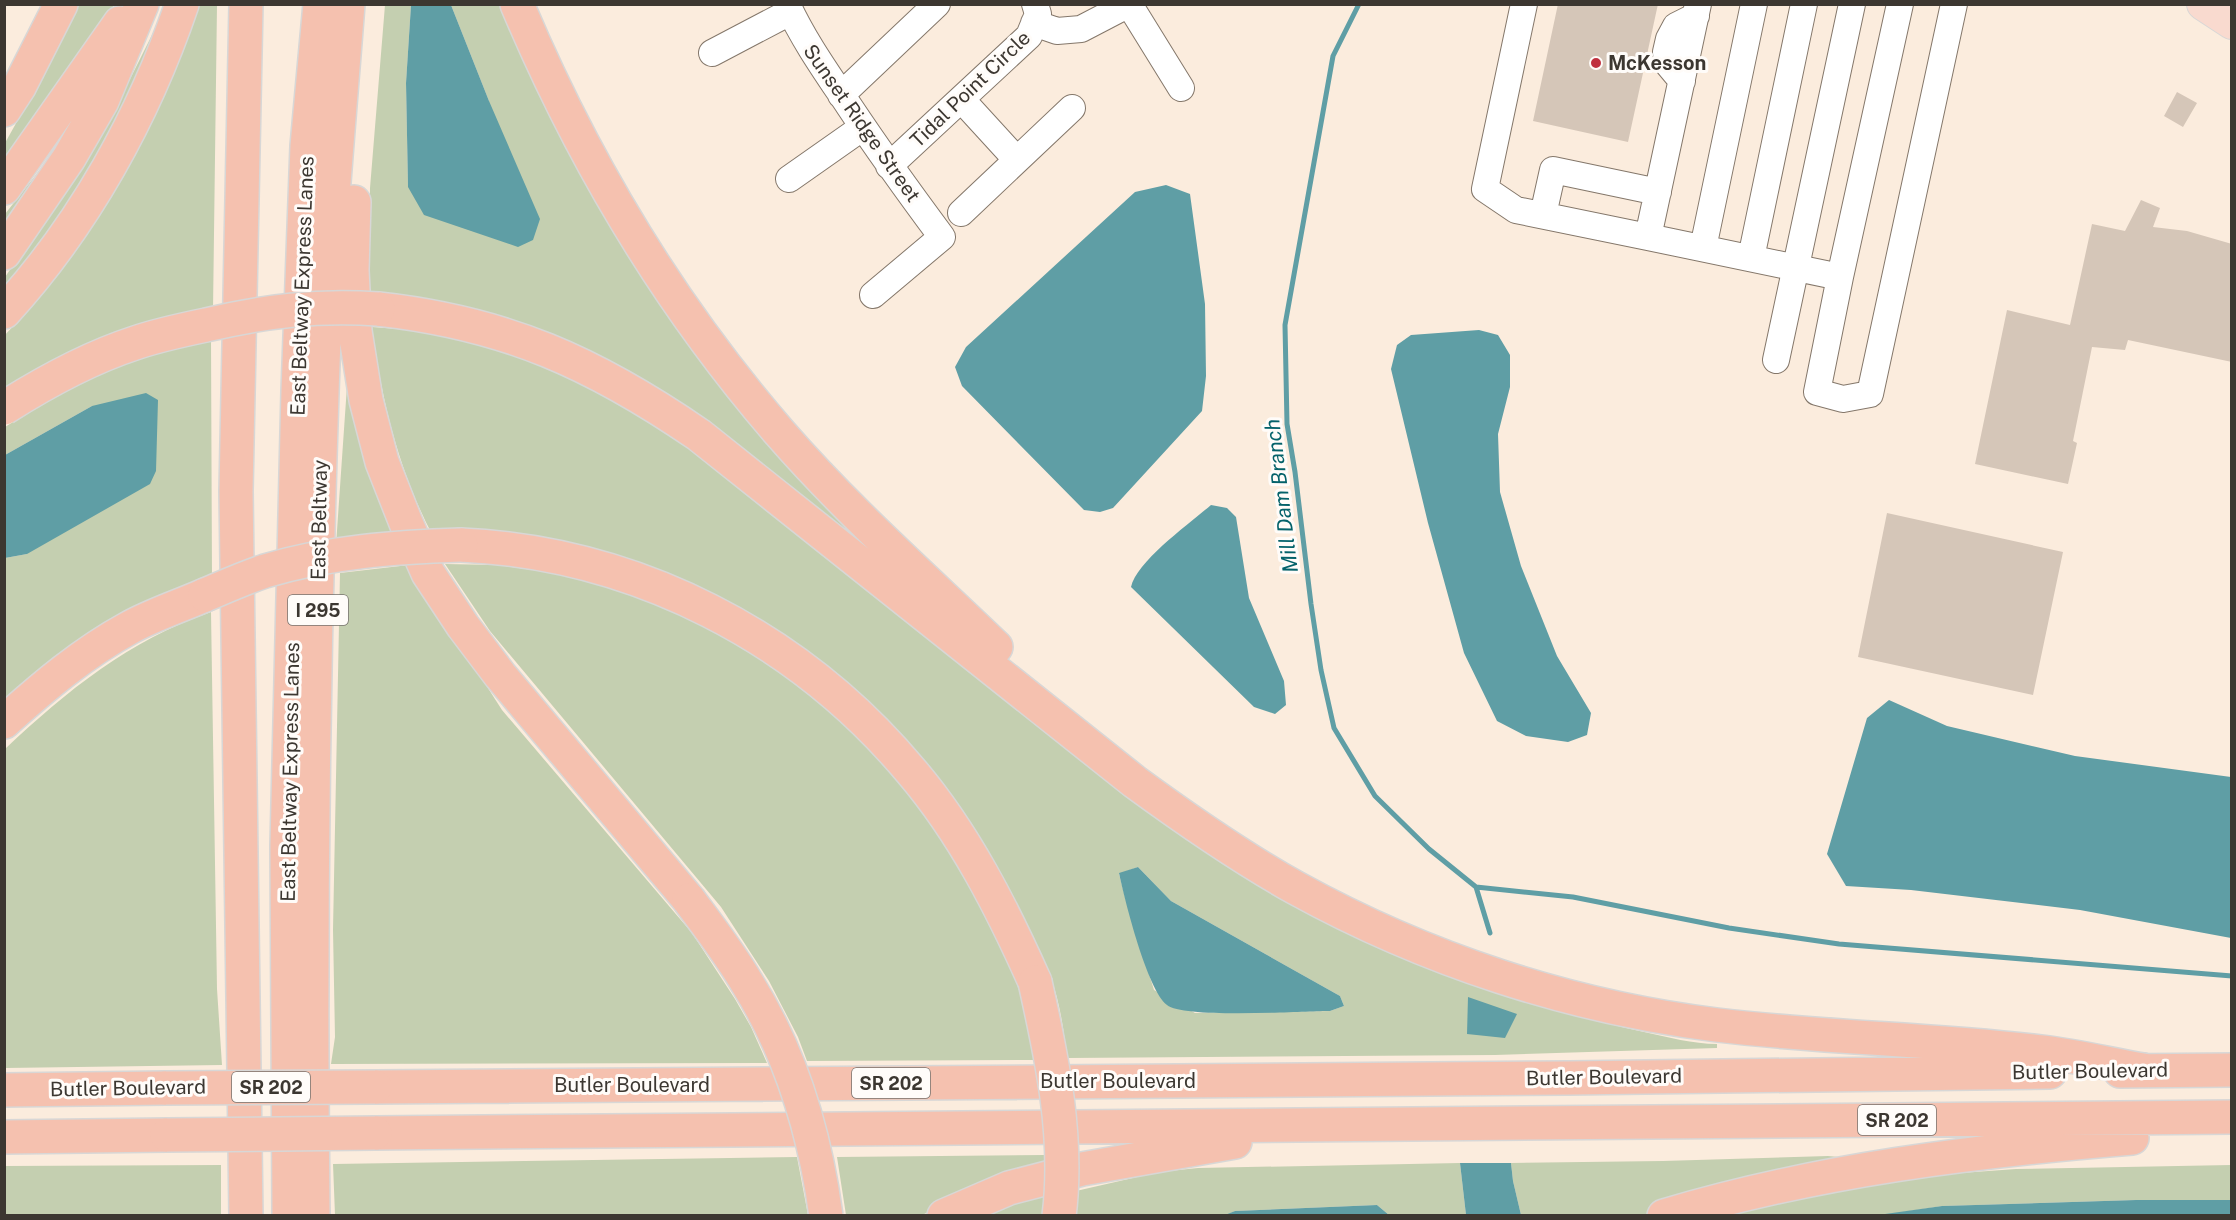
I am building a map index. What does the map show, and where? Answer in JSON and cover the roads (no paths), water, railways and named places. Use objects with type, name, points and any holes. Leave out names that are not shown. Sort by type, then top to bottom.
[{"type":"highway","points":[[4,110],[20,87],[61,4]]},
{"type":"highway","points":[[4,188],[133,4]]},
{"type":"highway","points":[[4,253],[69,158],[102,100],[142,4]]},
{"type":"highway","points":[[4,312],[73,225],[132,125],[182,4]]},
{"type":"highway","points":[[246,4],[236,491],[246,1215]]},
{"type":"highway","points":[[236,491],[267,4]]},
{"type":"highway","name":"East Beltway Express Lanes","points":[[289,1215],[287,844],[298,391],[307,146],[320,4]]},
{"type":"highway","name":"East Beltway","points":[[313,1215],[313,846],[322,392],[328,267],[348,4]]},
{"type":"highway","points":[[367,4],[354,201],[352,270],[355,331],[361,376],[382,462],[428,573],[463,626],[500,675],[689,900],[748,984],[780,1045],[803,1108],[826,1215]]},
{"type":"highway","points":[[517,4],[534,46],[580,142],[617,205],[657,268],[745,390],[822,480],[1135,782]]},
{"type":"highway","points":[[4,408],[103,355],[157,336],[263,312],[326,307],[378,309],[414,313],[501,333],[546,348],[596,371],[659,408],[699,435],[1135,782],[1185,819],[1239,854],[1340,911],[1447,957],[1528,985],[1590,1002],[1716,1025],[2044,1052],[2143,1070]]},
{"type":"highway","points":[[4,722],[61,673],[130,627],[264,572],[324,558],[392,549],[461,545],[526,551],[594,565],[669,591],[736,623],[829,688],[882,738],[913,772],[960,837],[1009,923],[1035,982],[1056,1088],[1061,1158],[1059,1215]]},
{"type":"highway","name":"Butler Boulevard","points":[[4,1090],[1569,1078],[2232,1070]]},
{"type":"highway","name":"SR 202","points":[[4,1137],[2232,1117]]},
{"type":"highway","points":[[944,1215],[1009,1188],[1082,1169],[1157,1154],[1342,1125]]},
{"type":"highway","points":[[1664,1215],[1800,1181],[1923,1160],[2041,1145],[2232,1130]]},
{"type":"main road","points":[[2204,4],[2232,23]]},
{"type":"street","points":[[841,95],[937,4]]},
{"type":"street","points":[[1035,14],[1057,31],[1081,29],[1129,4],[1181,88]]},
{"type":"street","points":[[1524,4],[1485,189],[1516,210],[1840,277]]},
{"type":"street","points":[[1703,248],[1754,4]]},
{"type":"street","points":[[1751,258],[1804,4]]},
{"type":"street","points":[[1776,360],[1852,4]]},
{"type":"street","points":[[1900,4],[1817,393],[1843,399],[1870,394],[1954,4]]},
{"type":"street","points":[[712,53],[789,8]]},
{"type":"street","name":"Sunset Ridge Street","points":[[789,8],[801,35],[841,95],[889,166],[942,237],[873,295]]},
{"type":"street","points":[[1648,237],[1697,10]]},
{"type":"street","name":"Tidal Point Circle","points":[[889,166],[1029,36],[1035,14]]},
{"type":"street","points":[[962,100],[1016,159]]},
{"type":"street","points":[[961,213],[1072,108]]},
{"type":"street","points":[[789,179],[863,127]]},
{"type":"street","points":[[1543,215],[1553,170],[1658,192]]},
{"type":"water","points":[[411,5],[451,5],[540,219],[533,240],[518,247],[424,215],[408,187],[406,83]]},
{"type":"water","points":[[1166,185],[1190,194],[1205,304],[1206,376],[1202,411],[1113,508],[1100,512],[1084,510],[962,386],[955,367],[966,347],[1135,192]]},
{"type":"water","points":[[1479,330],[1498,335],[1510,355],[1510,387],[1498,434],[1500,492],[1521,566],[1557,656],[1591,713],[1587,735],[1568,742],[1526,736],[1497,721],[1464,653],[1428,523],[1391,369],[1397,345],[1411,335]]},
{"type":"water","points":[[146,393],[158,400],[156,471],[150,484],[27,554],[5,558],[5,455],[92,406]]},
{"type":"water","points":[[1211,505],[1227,508],[1236,517],[1249,598],[1284,681],[1286,705],[1275,714],[1254,707],[1131,587],[1135,577],[1153,555]]},
{"type":"water","points":[[1889,700],[1947,726],[2075,756],[2231,777],[2231,938],[2080,910],[1911,890],[1846,886],[1827,854],[1867,718]]},
{"type":"water","points":[[1138,867],[1171,901],[1340,996],[1344,1006],[1330,1011],[1219,1013],[1196,1012],[1167,1005],[1159,996],[1145,964],[1119,873]]},
{"type":"water","points":[[1468,997],[1517,1014],[1505,1038],[1467,1034]]},
{"type":"water","points":[[1460,1163],[1511,1163],[1521,1215],[1466,1215]]},
{"type":"water","points":[[2136,1200],[2231,1200],[2231,1215],[1878,1215],[1942,1206]]},
{"type":"water","points":[[1377,1205],[1389,1215],[1225,1215],[1235,1211]]},
{"type":"waterway","name":"Mill Dam Branch","points":[[1359,4],[1333,56],[1285,325],[1287,424],[1311,604],[1321,670],[1334,728],[1375,796],[1429,849],[1476,887],[1490,933]]},
{"type":"waterway","points":[[1476,887],[1573,897],[1729,928],[1839,944],[2232,976]]},
{"type":"place","name":"McKesson","points":[[1596,63]]}]
